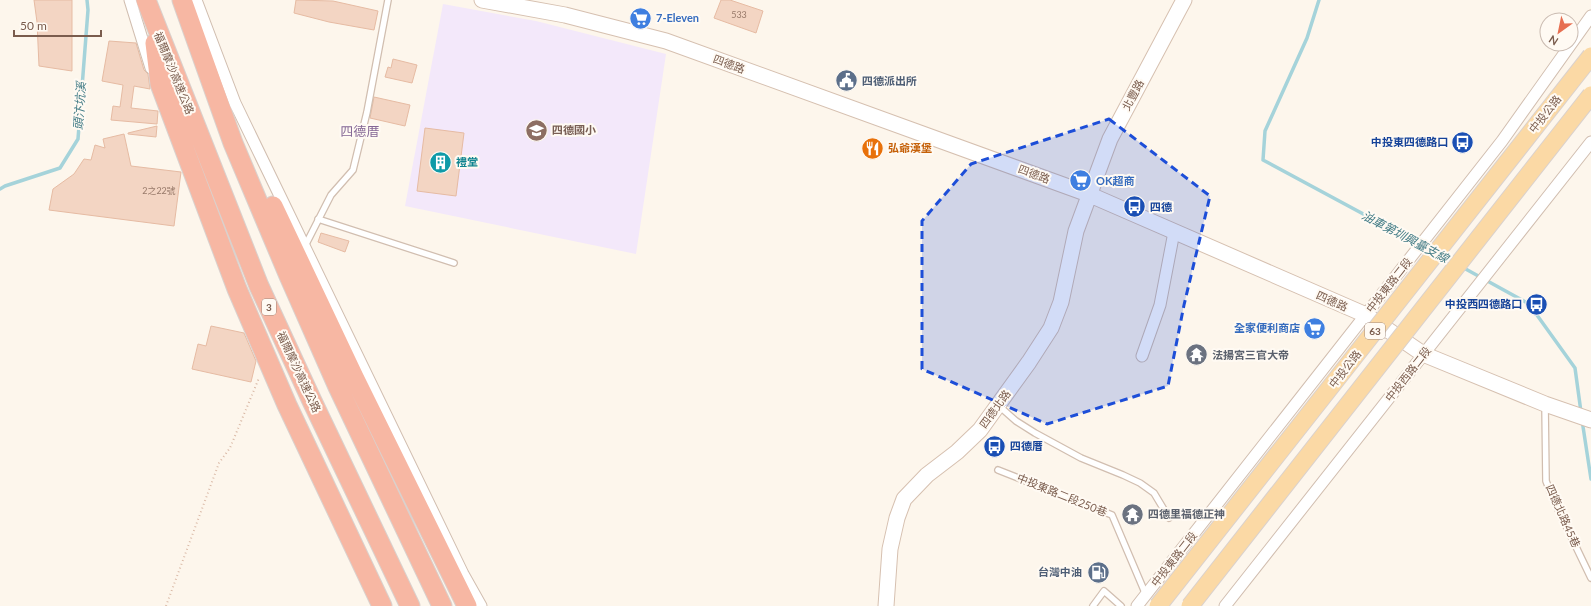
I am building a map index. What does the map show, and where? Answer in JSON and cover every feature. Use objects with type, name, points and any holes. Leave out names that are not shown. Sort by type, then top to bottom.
[{"type":"highway","points":[[188,4],[233,143],[289,276],[338,387],[442,606]]},
{"type":"highway","points":[[188,4],[243,140],[302,270],[467,606]]},
{"type":"highway","points":[[149,9],[160,84],[237,290],[287,405],[382,606]]},
{"type":"highway","name":"福爾摩沙高速公路","points":[[149,9],[260,286],[312,401],[410,606]]},
{"type":"main road","name":"四德路","points":[[482,0],[503,1],[666,41],[1088,194],[1366,316],[1423,354],[1562,411],[1591,420]]},
{"type":"main road","name":"北豐路","points":[[1088,194],[1110,138],[1184,0]]},
{"type":"main road","name":"中投公路","points":[[1152,600],[1591,56]]},
{"type":"main road","name":"63","points":[[1190,606],[1591,95]]},
{"type":"main road","name":"四德北路","points":[[887,606],[890,549],[897,518],[904,499],[927,475],[957,452],[980,430],[1029,362],[1051,328],[1061,302],[1076,231],[1088,194]]},
{"type":"street","points":[[130,0],[157,89],[262,369],[377,606]]},
{"type":"street","points":[[188,4],[463,574],[481,606]]},
{"type":"street","name":"中投東路二段","points":[[1137,606],[1152,600],[1366,316],[1502,140],[1591,16]]},
{"type":"street","name":"中投西路二段","points":[[1225,606],[1591,142]]},
{"type":"street","points":[[1142,356],[1160,305],[1174,232]]},
{"type":"lane","points":[[304,246],[331,195],[353,170],[367,112],[388,0]]},
{"type":"lane","points":[[318,219],[454,263]]},
{"type":"lane","name":"四德北路45巷","points":[[1545,404],[1546,481],[1591,578]]},
{"type":"lane","points":[[998,405],[1016,421],[1081,458],[1140,483],[1154,494],[1169,518]]},
{"type":"lane","name":"中投東路二段250巷","points":[[998,470],[1112,515],[1152,600]]},
{"type":"lane","points":[[1093,606],[1104,591],[1121,606]]},
{"type":"path","points":[[166,606],[219,463],[230,448],[262,369]]},
{"type":"highlighted area","points":[[1109,119],[1210,196],[1184,305],[1168,386],[1047,424],[922,369],[922,221],[971,164]]},
{"type":"shaded area","name":"四德國小","points":[[443,4],[536,21],[666,54],[636,254],[405,206]]},
{"type":"building","points":[[34,0],[72,0],[72,71],[39,66],[37,22]]},
{"type":"building","points":[[296,0],[333,1],[378,11],[374,30],[329,22],[294,13]]},
{"type":"building","points":[[721,0],[730,0],[763,11],[756,33],[714,18]]},
{"type":"building","points":[[109,41],[136,43],[144,70],[148,74],[150,89],[134,86],[131,108],[158,111],[157,124],[111,120],[113,106],[120,107],[123,85],[102,81]]},
{"type":"building","points":[[393,59],[417,65],[412,83],[385,77],[388,67],[391,68]]},
{"type":"building","points":[[374,97],[410,105],[405,126],[370,118]]},
{"type":"building","points":[[157,126],[156,137],[128,134],[128,133]]},
{"type":"building","name":"禮堂","points":[[425,128],[464,133],[456,196],[417,191]]},
{"type":"building","points":[[124,134],[131,166],[181,172],[174,226],[49,210],[53,189],[74,174],[84,159],[91,160],[95,145],[105,148],[103,139]]},
{"type":"building","points":[[321,233],[349,241],[345,252],[318,242]]},
{"type":"building","points":[[211,326],[244,333],[256,361],[251,382],[192,369],[198,344],[206,346]]},
{"type":"waterway","name":"頭汴坑溪","points":[[0,189],[60,168],[78,139],[88,10],[87,0]]},
{"type":"waterway","name":"油車第圳興臺支線","points":[[1319,0],[1307,38],[1265,131],[1263,160],[1432,251]]},
{"type":"waterway","name":"油車第圳興臺支線","points":[[1439,255],[1453,262]]},
{"type":"waterway","name":"油車第圳興臺支線","points":[[1462,267],[1529,304],[1575,368],[1581,412]]},
{"type":"waterway","name":"油車第圳興臺支線","points":[[1582,420],[1591,479]]},
{"type":"place","name":"7-Eleven","points":[[641,18]]},
{"type":"place","name":"四德派出所","points":[[846,81]]},
{"type":"place","name":"四德國小","points":[[537,130]]},
{"type":"place","name":"中投東四德路口","points":[[1463,142]]},
{"type":"place","name":"弘爺漢堡","points":[[872,148]]},
{"type":"place","name":"禮堂","points":[[440,162]]},
{"type":"place","name":"OK超商","points":[[1081,181]]},
{"type":"place","name":"四德","points":[[1135,207]]},
{"type":"place","name":"中投西四德路口","points":[[1537,304]]},
{"type":"place","name":"全家便利商店","points":[[1315,328]]},
{"type":"place","name":"法揚宮三官大帝","points":[[1196,355]]},
{"type":"place","name":"四德厝","points":[[994,446]]},
{"type":"place","name":"四德里福德正神","points":[[1133,514]]},
{"type":"place","name":"台灣中油","points":[[1098,572]]},
{"type":"district","name":"四德厝","points":[[360,131]]}]
